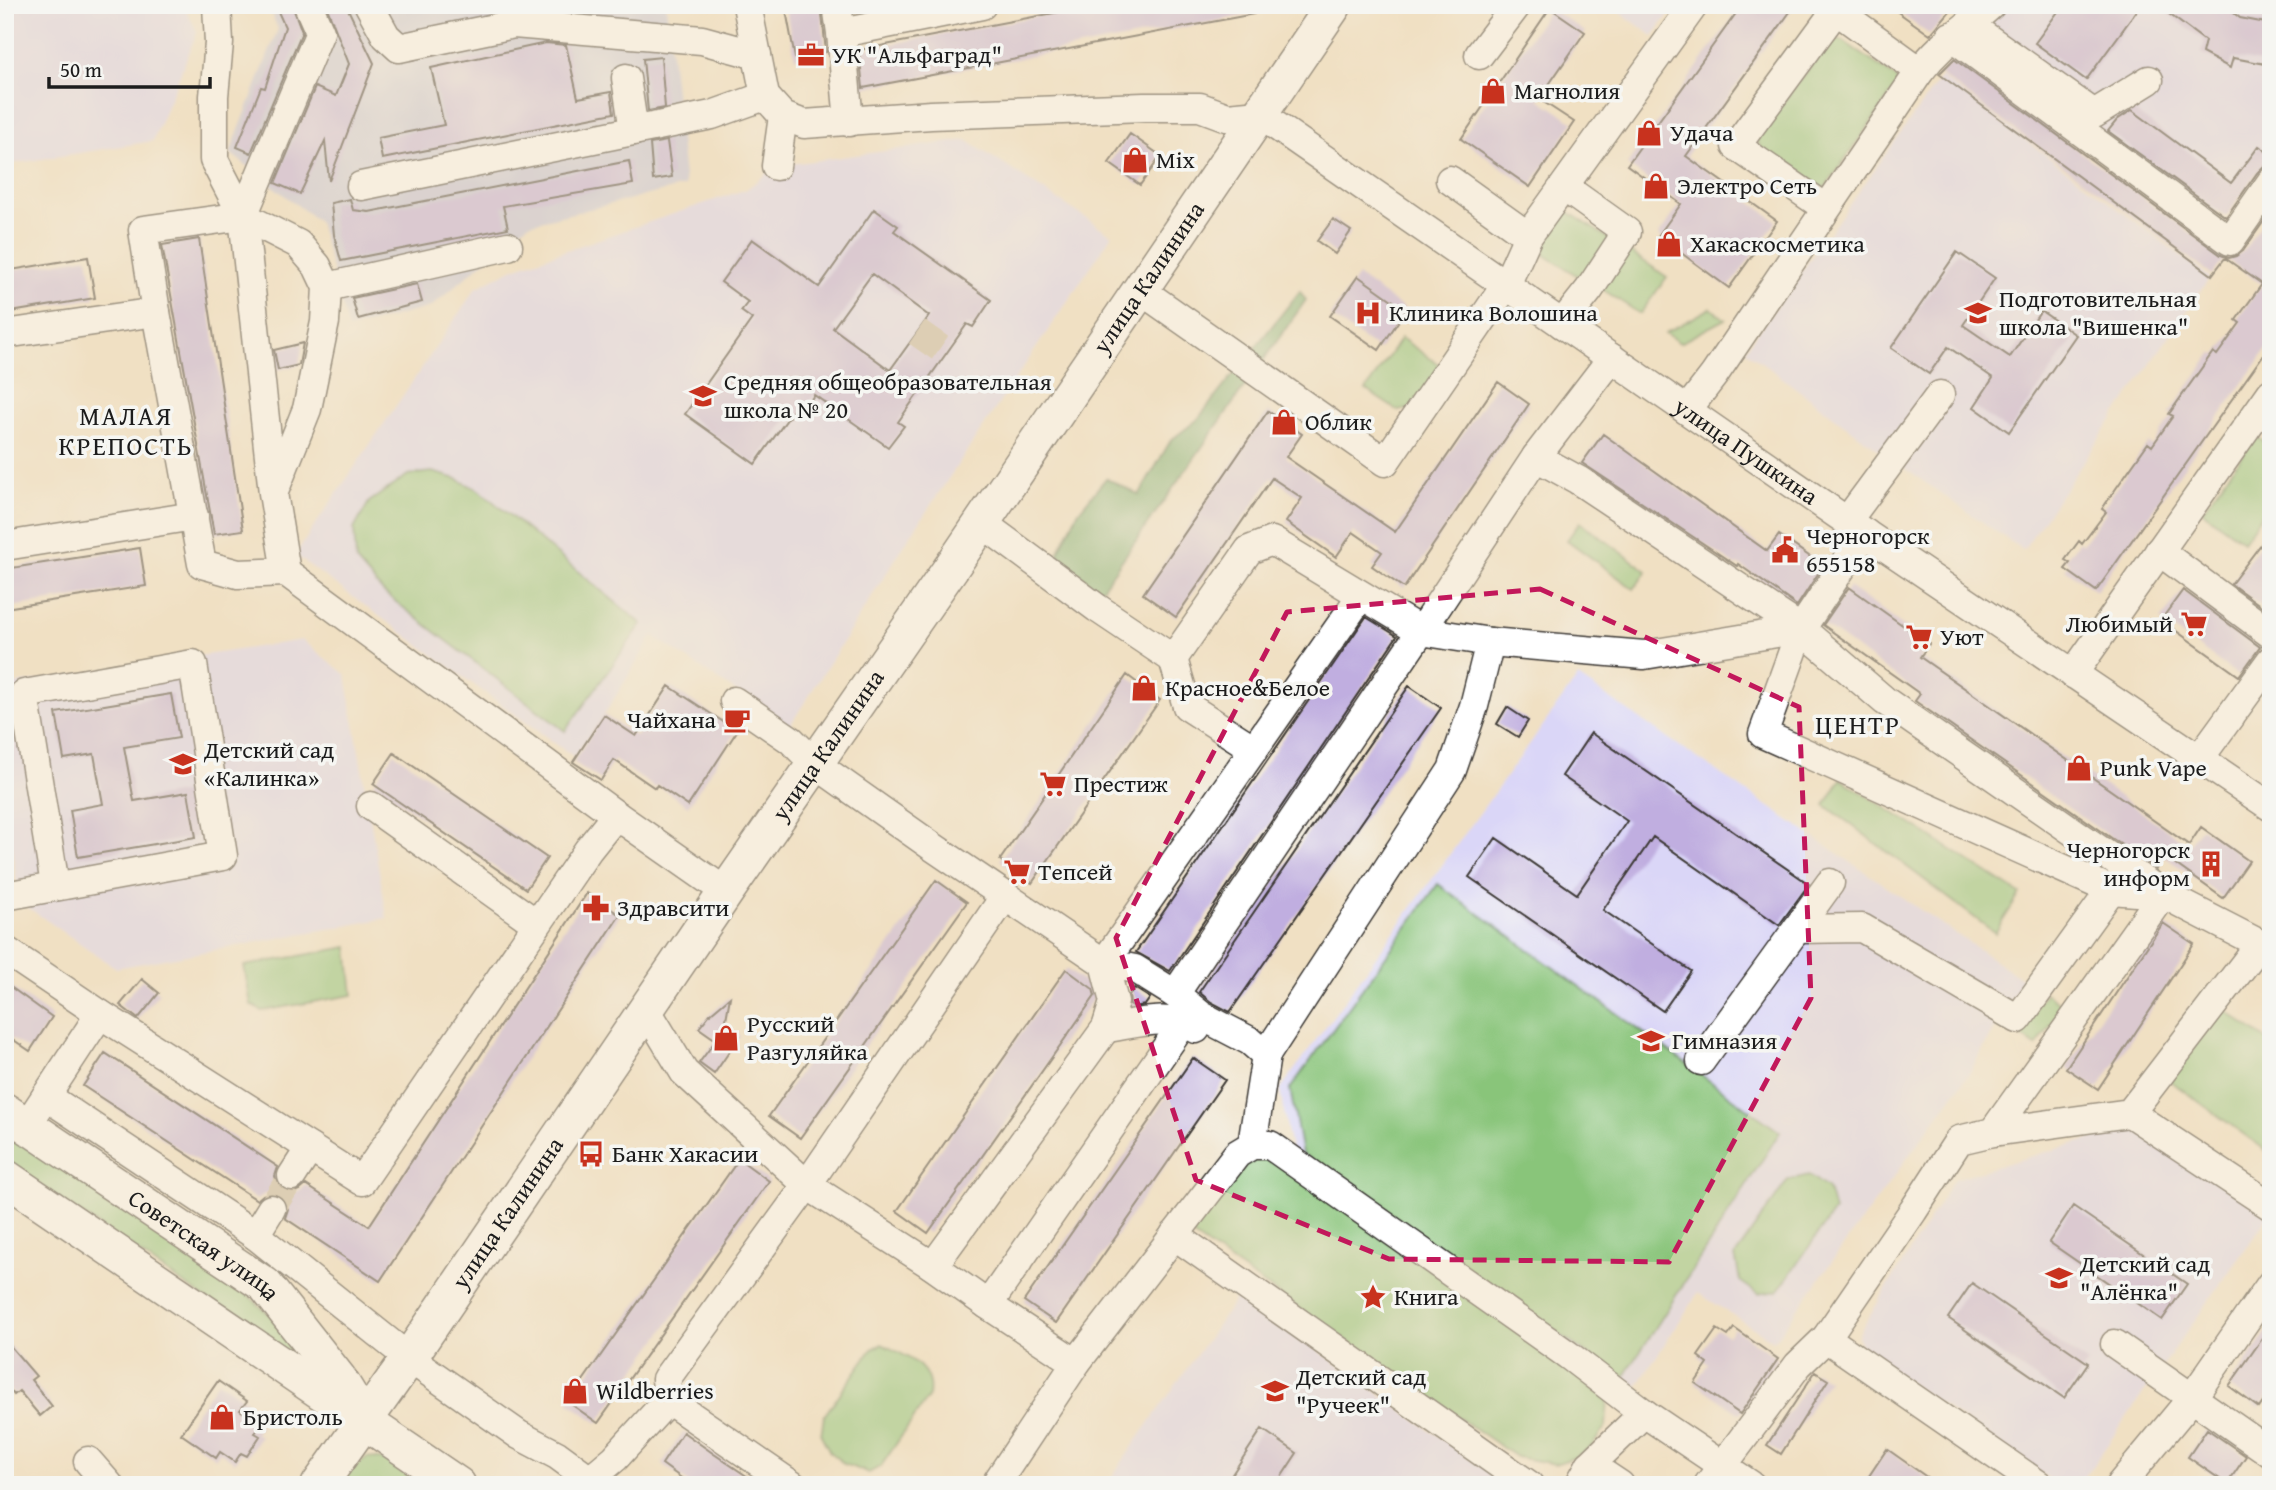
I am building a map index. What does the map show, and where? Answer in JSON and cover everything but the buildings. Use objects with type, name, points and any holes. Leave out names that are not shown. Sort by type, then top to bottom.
[{"type":"main road","name":"улица Калинина","points":[[319,1485],[409,1358],[814,763],[982,523],[1334,5]]},
{"type":"main road","name":"Советская улица","points":[[16,1118],[265,1285],[339,1379],[365,1420]]},
{"type":"main road","name":"Советская улица","points":[[5,1177],[458,1485]]},
{"type":"street","points":[[217,5],[219,43],[214,96],[214,160],[243,216],[274,493],[286,572]]},
{"type":"street","points":[[243,216],[320,32],[308,5]]},
{"type":"street","points":[[369,5],[386,36],[399,48],[514,24],[702,40],[757,55]]},
{"type":"street","points":[[747,5],[757,55],[774,106],[776,166]]},
{"type":"street","points":[[837,5],[849,122]]},
{"type":"street","points":[[841,33],[982,5]]},
{"type":"street","points":[[1479,55],[1517,5]]},
{"type":"street","points":[[1139,289],[1385,462],[1506,285],[1528,236],[1694,5]]},
{"type":"street","points":[[1687,410],[1714,375],[1934,52],[1991,5]]},
{"type":"street","points":[[1826,208],[1737,146],[1836,10],[1920,71]]},
{"type":"street","points":[[1960,31],[2094,114],[2148,80]]},
{"type":"street","points":[[1960,31],[2230,241],[2271,182]]},
{"type":"street","points":[[626,78],[634,131]]},
{"type":"street","points":[[362,186],[634,131],[774,106],[804,124],[931,115],[1144,107],[1200,107],[1227,117],[1259,114]]},
{"type":"street","name":"улица Пушкина","points":[[1259,114],[1856,527],[2271,807]]},
{"type":"street","points":[[1450,180],[1528,236]]},
{"type":"street","points":[[1562,324],[1589,290],[1628,232],[1564,187]]},
{"type":"street","points":[[274,493],[307,410],[325,322],[327,287],[317,266],[298,244],[243,216],[143,229],[202,564],[238,574],[286,572],[726,892]]},
{"type":"street","points":[[327,287],[508,246]]},
{"type":"street","points":[[5,334],[156,312]]},
{"type":"street","points":[[1175,994],[1536,457],[1612,358]]},
{"type":"street","points":[[2073,674],[2271,393]]},
{"type":"street","points":[[1940,395],[1856,527],[1801,629],[1763,734],[2111,890],[2162,894]]},
{"type":"street","points":[[1536,457],[1578,480],[1801,629],[1885,701],[2162,894],[2267,941],[2130,1112]]},
{"type":"street","points":[[5,546],[194,516]]},
{"type":"street","points":[[982,523],[1097,608],[1173,659],[1187,706],[1254,750]]},
{"type":"street","points":[[1173,659],[1249,550],[1272,541],[1421,631],[1490,642],[1644,655],[1801,629]]},
{"type":"street","points":[[2159,551],[2271,634]]},
{"type":"street","points":[[933,1266],[1106,1028],[1114,1002],[1104,963],[1361,596]]},
{"type":"street","points":[[1252,1144],[1264,1064],[1452,770],[1474,706],[1490,642]]},
{"type":"street","points":[[2199,759],[2271,660]]},
{"type":"street","points":[[5,895],[223,856],[193,664],[24,694],[55,885]]},
{"type":"street","points":[[734,701],[791,740],[814,763],[1104,963],[1135,969],[1175,994],[1202,1016],[1250,1041],[1264,1064]]},
{"type":"street","points":[[371,806],[537,923]]},
{"type":"street","points":[[5,950],[100,1014],[362,1181],[537,923],[616,814]]},
{"type":"street","points":[[1701,1061],[1830,883]]},
{"type":"street","points":[[1797,929],[1862,928],[2018,1019],[2111,890]]},
{"type":"street","points":[[1993,1132],[2162,894]]},
{"type":"street","points":[[46,1096],[255,1235],[409,1358],[467,1396],[519,1435],[557,1455],[594,1482],[668,1400],[666,1379],[807,1185],[1005,896]]},
{"type":"street","points":[[646,1009],[684,1072],[807,1185],[1076,1363]]},
{"type":"street","points":[[16,1118],[46,1096],[100,1014]]},
{"type":"street","points":[[1106,1028],[1166,1021],[1184,1022],[1264,1064]]},
{"type":"street","points":[[988,1305],[1184,1022]]},
{"type":"street","points":[[1715,1475],[1798,1365],[1826,1338],[1959,1140],[1993,1132],[2130,1112],[2271,1206]]},
{"type":"street","points":[[995,1485],[1076,1363],[1237,1154],[1252,1144],[1270,1145],[1568,1355],[1644,1413],[1715,1475],[1751,1485]]},
{"type":"street","points":[[292,1176],[310,1148]]},
{"type":"street","points":[[255,1235],[271,1209]]},
{"type":"street","points":[[1174,1235],[1529,1485]]},
{"type":"street","points":[[2120,1485],[2192,1398],[2271,1284]]},
{"type":"street","points":[[1826,1338],[2039,1485]]},
{"type":"street","points":[[2115,1344],[2271,1453]]},
{"type":"street","points":[[668,1400],[792,1485]]},
{"type":"street","points":[[1619,1485],[1585,1475],[1644,1413]]},
{"type":"street","points":[[88,1461],[109,1485]]},
{"type":"highlighted area","points":[[1540,589],[1799,707],[1811,998],[1669,1262],[1389,1259],[1196,1180],[1116,938],[1287,612]]},
{"type":"shaded area","points":[[5,5],[184,5],[197,32],[153,141],[5,165]]},
{"type":"shaded area","points":[[268,5],[666,5],[685,186],[528,224],[431,307],[348,329],[319,222],[230,153],[278,29]]},
{"type":"shaded area","points":[[1610,5],[1676,5],[1653,36]]},
{"type":"shaded area","points":[[2004,5],[2271,5],[2271,139],[2213,216],[1977,45]]},
{"type":"shaded area","name":"Подготовительная школа \"Вишенка\"","points":[[1941,77],[2210,277],[2023,550],[1891,459],[1745,350]]},
{"type":"shaded area","name":"Средняя общеобразовательная школа № 20","points":[[966,140],[1112,235],[910,536],[789,727],[653,636],[604,715],[574,757],[295,555],[476,288],[514,268],[747,189],[776,166]]},
{"type":"shaded area","name":"Детский сад «Калинка»","points":[[302,640],[346,675],[387,918],[116,968],[20,902],[5,805],[5,686]]},
{"type":"shaded area","name":"Гимназия","points":[[1578,677],[2025,981],[2004,1010],[1970,1072],[1774,1341],[1698,1293],[1634,1391],[1292,1154],[1280,1090]]},
{"type":"shaded area","name":"Детский сад \"Алёнка\"","points":[[2135,1126],[2269,1215],[2079,1485],[2058,1485],[1861,1350],[1858,1335],[1954,1179]]},
{"type":"shaded area","name":"Детский сад \"Ручеек\"","points":[[1239,1294],[1507,1485],[1106,1485]]},
{"type":"green space","points":[[1837,39],[1896,78],[1899,83],[1824,189],[1763,150],[1757,136],[1830,41]]},
{"type":"green space","points":[[1564,209],[1614,242],[1587,282],[1545,255],[1540,240]]},
{"type":"green space","points":[[1626,249],[1667,277],[1640,314],[1599,287]]},
{"type":"green space","points":[[1300,291],[1306,300],[1101,590],[1079,589],[1058,553],[1078,512],[1106,478],[1139,495],[1171,440],[1197,420]]},
{"type":"green space","points":[[1711,308],[1725,319],[1680,343],[1665,333]]},
{"type":"green space","points":[[1401,338],[1444,368],[1415,408],[1398,411],[1366,390]]},
{"type":"green space","points":[[2256,436],[2271,447],[2271,502],[2243,541],[2202,511]]},
{"type":"green space","points":[[432,472],[457,479],[479,490],[642,624],[565,731],[383,592],[356,561],[354,529],[369,502],[408,475]]},
{"type":"green space","points":[[1580,522],[1647,571],[1634,589],[1567,540]]},
{"type":"green space","points":[[1841,779],[2020,894],[1995,933],[1825,805]]},
{"type":"green space","points":[[1438,884],[1780,1132],[1623,1379],[1302,1154],[1290,1089]]},
{"type":"green space","points":[[348,947],[353,995],[262,1011],[251,1005],[244,966]]},
{"type":"green space","points":[[2045,993],[2064,1006],[2036,1046],[2017,1033]]},
{"type":"green space","points":[[2222,1008],[2271,1043],[2271,1154],[2169,1080]]},
{"type":"green space","points":[[5,1127],[238,1286],[270,1315],[322,1378],[5,1162]]},
{"type":"green space","points":[[1273,1155],[1608,1399],[1606,1426],[1592,1446],[1576,1457],[1555,1464],[1516,1457],[1186,1231],[1239,1162]]},
{"type":"green space","points":[[1809,1175],[1828,1189],[1834,1211],[1778,1291],[1758,1294],[1740,1281],[1735,1256],[1788,1180]]},
{"type":"green space","points":[[882,1344],[922,1369],[927,1376],[929,1396],[881,1466],[869,1473],[844,1464],[830,1452],[821,1435],[824,1416],[872,1349]]},
{"type":"green space","points":[[367,1457],[385,1460],[421,1485],[339,1485],[346,1475]]},
{"type":"tunnel","points":[[917,332],[947,353]]},
{"type":"tunnel","points":[[271,1209],[292,1176]]},
{"type":"place","name":"УК \"Альфаград\"","points":[[811,55]]},
{"type":"place","name":"Магнолия","points":[[1493,91]]},
{"type":"place","name":"Удача","points":[[1649,133]]},
{"type":"place","name":"Mix","points":[[1135,160]]},
{"type":"place","name":"Электро Сеть","points":[[1656,186]]},
{"type":"place","name":"Хакаскосметика","points":[[1669,244]]},
{"type":"place","name":"Клиника Волошина","points":[[1368,313]]},
{"type":"place","name":"Подготовительная школа \"Вишенка\"","points":[[1978,313]]},
{"type":"place","name":"Средняя общеобразовательная школа № 20","points":[[703,396]]},
{"type":"place","name":"Облик","points":[[1284,422]]},
{"type":"place","name":"Черногорск 655158","points":[[1785,550]]},
{"type":"place","name":"Любимый","points":[[2194,624]]},
{"type":"place","name":"Уют","points":[[1919,637]]},
{"type":"place","name":"Красное&Белое","points":[[1144,688]]},
{"type":"place","name":"Чайхана","points":[[737,720]]},
{"type":"place","name":"Детский сад «Калинка»","points":[[183,764]]},
{"type":"place","name":"Punk Vape","points":[[2079,768]]},
{"type":"place","name":"Престиж","points":[[1053,784]]},
{"type":"place","name":"Черногорск информ","points":[[2211,864]]},
{"type":"place","name":"Тепсей","points":[[1017,872]]},
{"type":"place","name":"Здравсити","points":[[596,908]]},
{"type":"place","name":"Русский Разгуляйка","points":[[726,1038]]},
{"type":"place","name":"Гимназия","points":[[1651,1041]]},
{"type":"place","name":"Банк Хакасии","points":[[591,1154]]},
{"type":"place","name":"Детский сад \"Алёнка\"","points":[[2059,1278]]},
{"type":"place","name":"Книга","points":[[1373,1297]]},
{"type":"place","name":"Wildberries","points":[[575,1391]]},
{"type":"place","name":"Детский сад \"Ручеек\"","points":[[1275,1391]]},
{"type":"place","name":"Бристоль","points":[[222,1417]]},
{"type":"district","name":"МАЛАЯ КРЕПОСТЬ","points":[[126,431]]},
{"type":"district","name":"ЦЕНТР","points":[[1858,725]]}]
